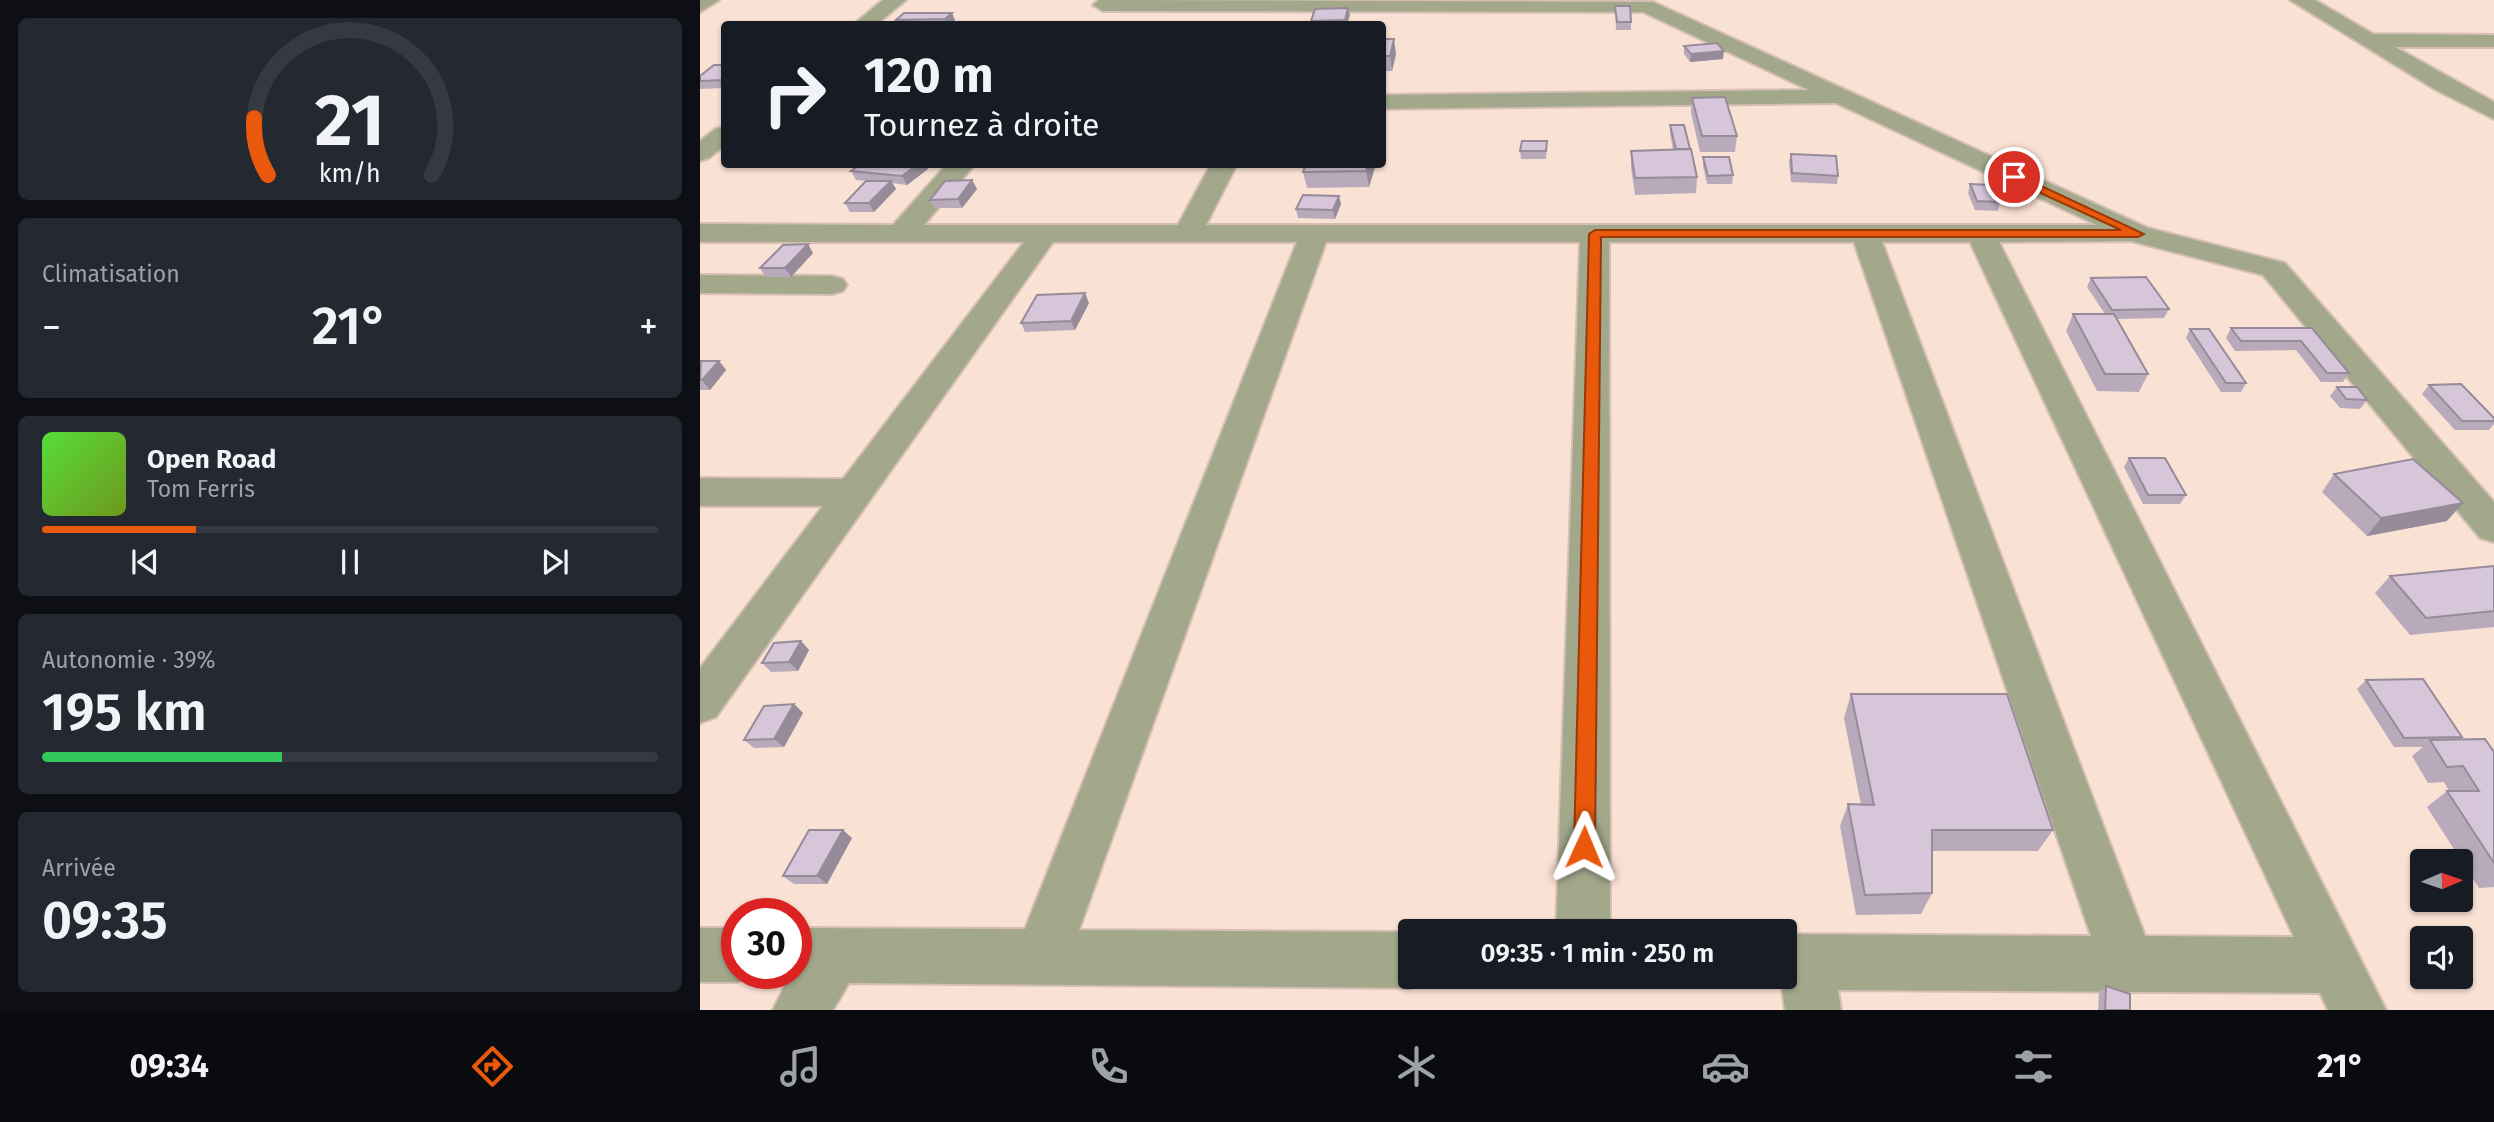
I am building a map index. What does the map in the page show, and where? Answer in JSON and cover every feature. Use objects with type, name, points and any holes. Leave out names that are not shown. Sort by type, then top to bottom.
[{"type":"street","points":[[700,6],[709,0]]},
{"type":"street","points":[[868,21],[895,0]]},
{"type":"street","points":[[2300,0],[2372,40],[2446,88],[2494,112]]},
{"type":"street","points":[[1089,21],[1105,2],[1302,15],[1646,6],[2138,234],[2274,269],[2494,528]]},
{"type":"street","points":[[2372,40],[2494,41]]},
{"type":"street","points":[[1386,102],[1840,97]]},
{"type":"street","points":[[700,153],[721,136]]},
{"type":"street","points":[[901,233],[958,168]]},
{"type":"street","points":[[1188,233],[1222,168]]},
{"type":"street","points":[[700,233],[2138,234]]},
{"type":"street","points":[[700,703],[1045,233]]},
{"type":"street","points":[[1042,957],[1315,233]]},
{"type":"street","points":[[1583,919],[1595,234]]},
{"type":"street","points":[[1865,234],[2129,964]]},
{"type":"street","points":[[1980,234],[2347,987]]},
{"type":"street","points":[[700,284],[832,285]]},
{"type":"street","points":[[700,492],[853,493]]},
{"type":"street","points":[[700,955],[721,955]]},
{"type":"street","points":[[801,1010],[815,955],[1398,960]]},
{"type":"street","points":[[1801,978],[2129,964],[2347,987]]},
{"type":"building","points":[[1615,6],[1630,6],[1631,22],[1617,22]]},
{"type":"building","points":[[1348,8],[1345,20],[1311,21],[1315,9]]},
{"type":"building","points":[[904,13],[952,13],[945,19],[896,20]]},
{"type":"building","points":[[1386,39],[1394,39],[1390,56],[1386,56]]},
{"type":"building","points":[[1717,43],[1724,51],[1691,54],[1684,46]]},
{"type":"building","points":[[714,65],[721,65],[721,80],[700,81],[700,76]]},
{"type":"building","points":[[1725,97],[1737,136],[1702,136],[1692,98]]},
{"type":"building","points":[[1670,125],[1684,125],[1690,149],[1676,149]]},
{"type":"building","points":[[1522,141],[1547,141],[1546,151],[1520,151]]},
{"type":"building","points":[[1691,149],[1697,177],[1635,178],[1631,151]]},
{"type":"building","points":[[1791,154],[1836,156],[1838,176],[1792,173]]},
{"type":"building","points":[[1703,157],[1729,157],[1733,175],[1708,176]]},
{"type":"building","points":[[855,168],[913,168],[902,176],[851,171]]},
{"type":"building","points":[[1304,168],[1367,168],[1366,171],[1303,172]]},
{"type":"building","points":[[972,180],[958,199],[930,200],[945,181]]},
{"type":"building","points":[[866,181],[891,181],[869,203],[845,203]]},
{"type":"building","points":[[1970,184],[1993,185],[2000,202],[1977,201]]},
{"type":"building","points":[[1303,195],[1339,196],[1333,210],[1296,209]]},
{"type":"building","points":[[808,244],[785,268],[760,268],[783,245]]},
{"type":"building","points":[[2146,277],[2169,309],[2112,310],[2091,278]]},
{"type":"building","points":[[1085,293],[1071,321],[1021,323],[1037,295]]},
{"type":"building","points":[[2073,314],[2114,314],[2148,374],[2105,374]]},
{"type":"building","points":[[2231,328],[2312,328],[2349,373],[2327,373],[2301,341],[2241,341]]},
{"type":"building","points":[[2190,329],[2209,329],[2246,383],[2226,383]]},
{"type":"building","points":[[701,361],[719,361],[700,380]]},
{"type":"building","points":[[2461,384],[2494,421],[2462,421],[2429,385]]},
{"type":"building","points":[[2337,387],[2357,387],[2367,400],[2346,399]]},
{"type":"building","points":[[2129,458],[2165,458],[2186,495],[2148,495]]},
{"type":"building","points":[[2413,459],[2463,503],[2381,518],[2334,474]]},
{"type":"building","points":[[2494,566],[2494,611],[2426,618],[2390,576]]},
{"type":"building","points":[[801,641],[789,662],[762,663],[774,643]]},
{"type":"building","points":[[2423,679],[2462,737],[2404,738],[2366,680]]},
{"type":"building","points":[[1851,694],[2007,694],[2053,830],[1932,830],[1932,893],[1865,895],[1848,804],[1874,805]]},
{"type":"building","points":[[794,704],[774,739],[744,740],[764,706]]},
{"type":"building","points":[[2485,739],[2494,752],[2494,863],[2447,791],[2479,791],[2463,766],[2447,767],[2430,740]]},
{"type":"building","points":[[809,830],[843,830],[817,876],[783,876]]},
{"type":"building","points":[[2106,986],[2130,994],[2130,1010],[2105,1010]]},
{"type":"route","points":[[1584,847],[1595,234],[2138,234],[2014,177]]}]
